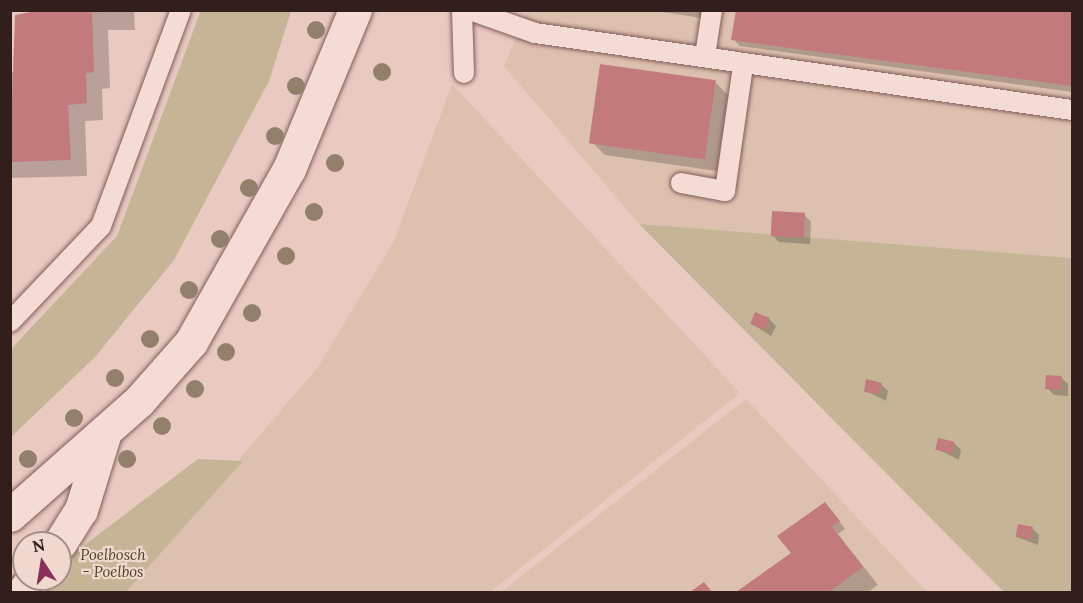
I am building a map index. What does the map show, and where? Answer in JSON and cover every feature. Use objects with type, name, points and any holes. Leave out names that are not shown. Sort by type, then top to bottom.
[{"type":"street","points":[[10,515],[106,431],[191,342],[231,280],[317,111],[355,10]]},
{"type":"street","points":[[68,531],[81,510],[106,431]]},
{"type":"lane","points":[[10,322],[101,226],[181,10]]},
{"type":"lane","points":[[462,10],[464,73]]},
{"type":"lane","points":[[471,10],[535,33],[705,56],[743,66],[1072,110]]},
{"type":"lane","points":[[705,56],[712,10]]},
{"type":"lane","points":[[681,183],[725,191],[743,66]]},
{"type":"shaded area","points":[[527,11],[1072,11],[1072,258],[639,224],[504,66]]},
{"type":"shaded area","points":[[452,84],[740,393],[490,592],[126,592],[317,368],[394,241]]},
{"type":"shaded area","points":[[746,399],[927,592],[501,592]]},
{"type":"green space","points":[[201,10],[291,11],[269,81],[174,260],[95,357],[11,437],[11,349],[117,236]]},
{"type":"green space","points":[[639,224],[1072,258],[1072,592],[1004,592]]},
{"type":"green space","name":"Poelbosch - Poelbos","points":[[198,459],[243,461],[126,592],[11,592],[10,577],[12,576],[12,591],[72,591],[72,554]]},
{"type":"building","points":[[41,10],[119,14],[92,13],[94,72],[86,73],[87,103],[68,105],[71,160],[10,162],[15,15]]},
{"type":"building","points":[[736,10],[1072,10],[1072,86],[731,40]]},
{"type":"building","points":[[600,64],[716,80],[705,160],[589,143]]},
{"type":"building","points":[[772,211],[805,213],[804,238],[771,236]]},
{"type":"building","points":[[755,312],[770,318],[765,330],[750,324]]},
{"type":"building","points":[[1046,375],[1062,376],[1061,390],[1045,389]]},
{"type":"building","points":[[866,379],[882,383],[879,394],[864,392]]},
{"type":"building","points":[[938,438],[955,442],[952,454],[935,450]]},
{"type":"building","points":[[825,502],[840,521],[832,527],[863,567],[829,592],[736,592],[791,553],[777,536]]},
{"type":"building","points":[[1018,524],[1033,527],[1030,540],[1016,537]]},
{"type":"building","points":[[704,582],[712,592],[690,592]]}]
